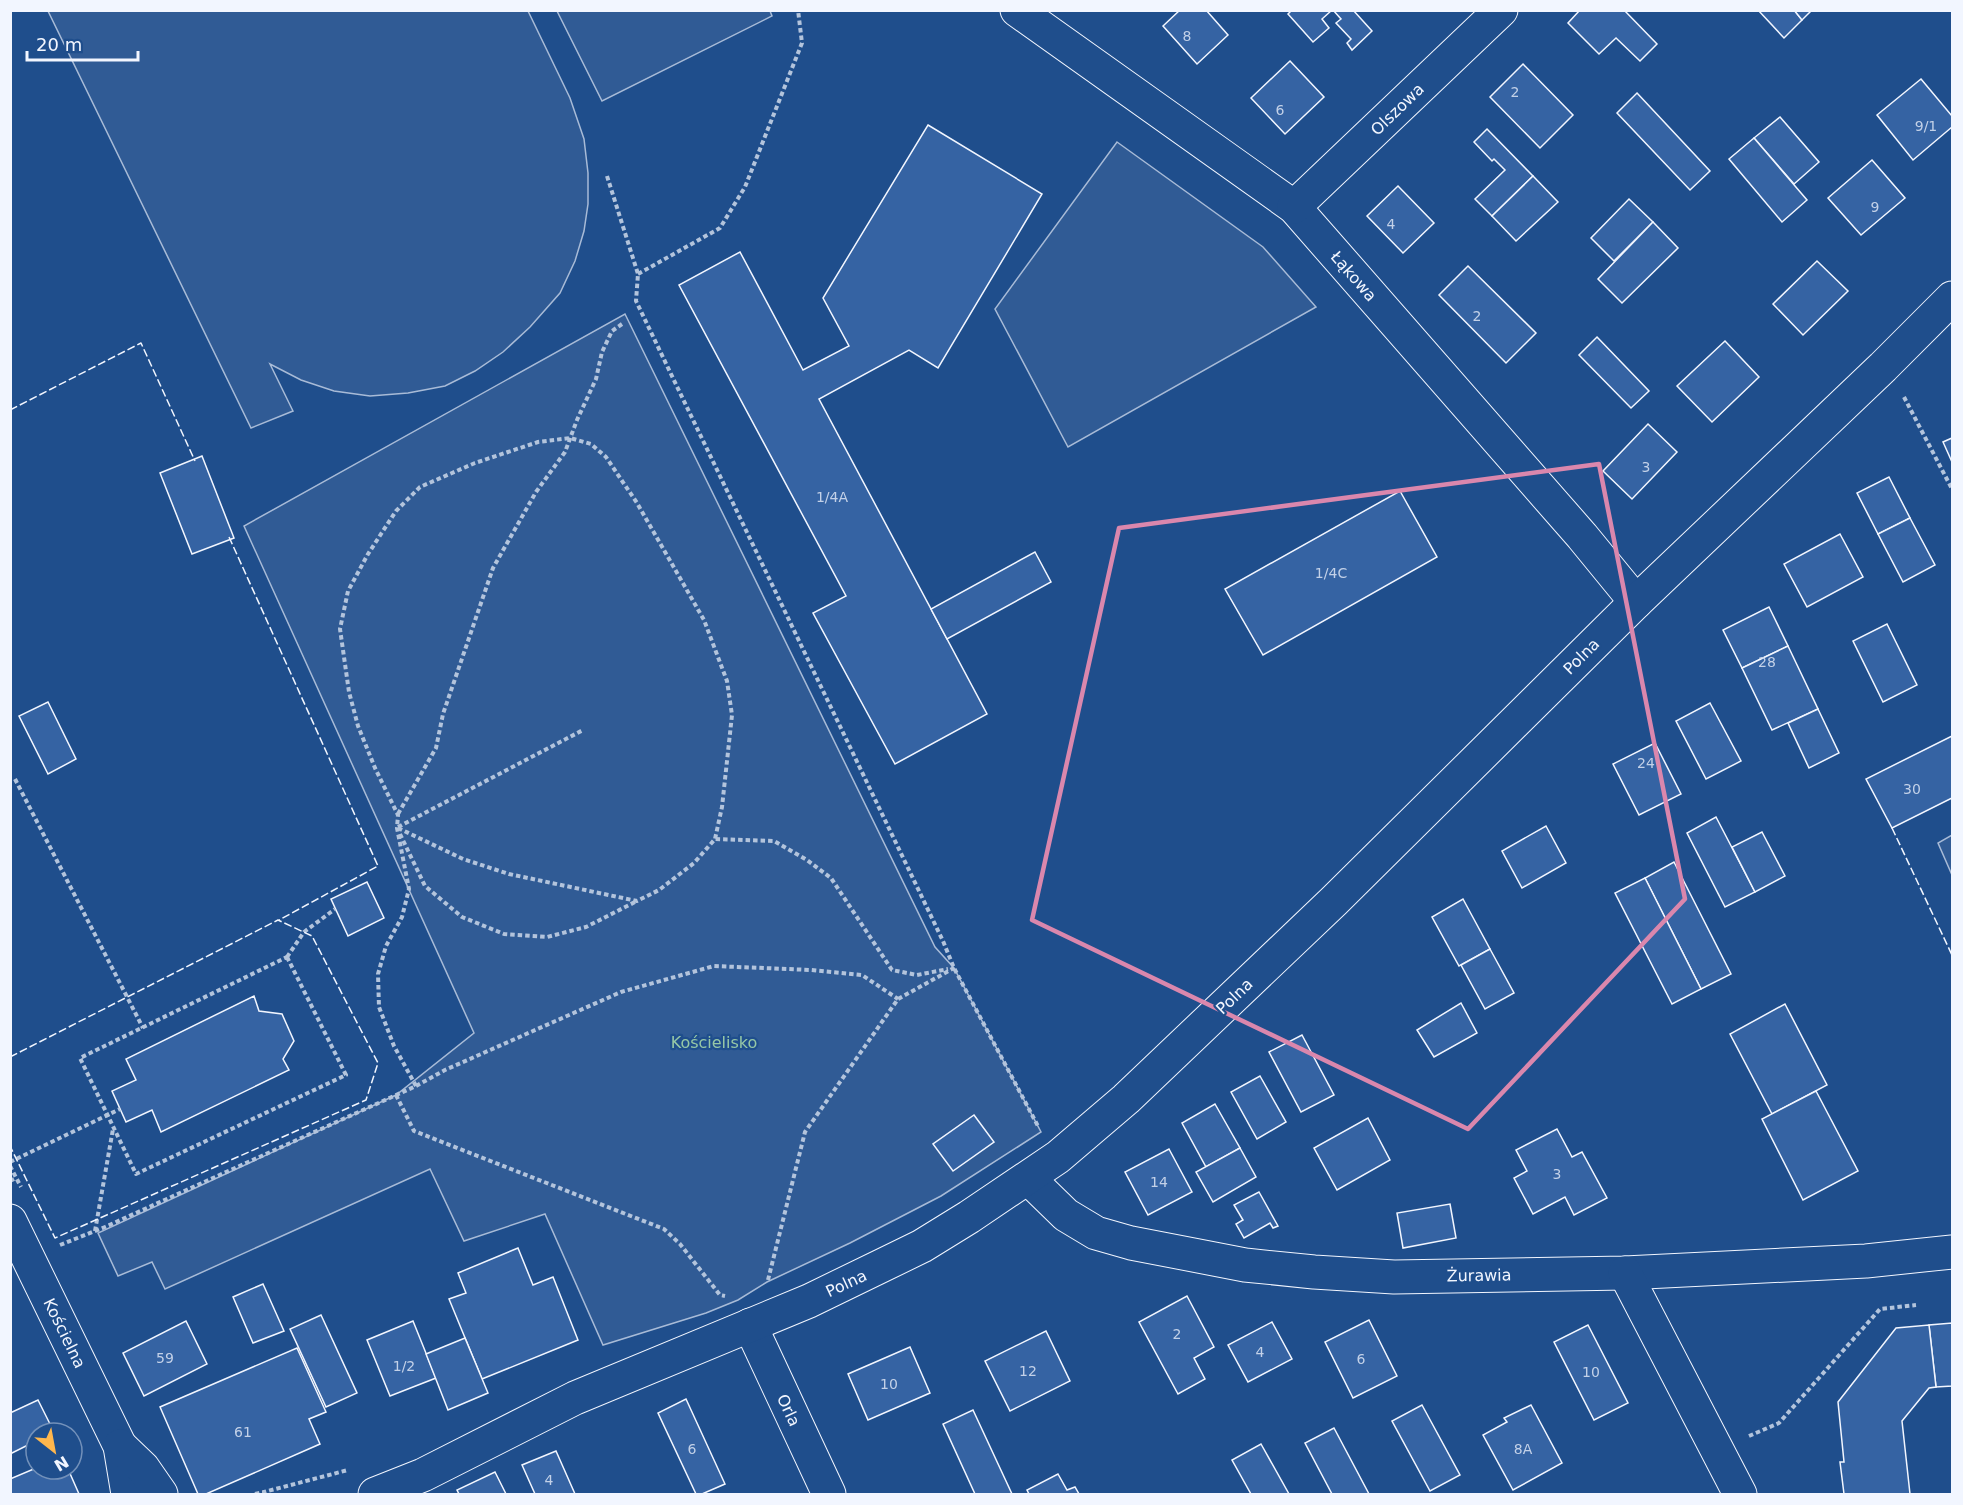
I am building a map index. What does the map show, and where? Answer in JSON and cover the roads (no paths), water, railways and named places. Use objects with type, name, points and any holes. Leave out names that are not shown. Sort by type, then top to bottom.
[{"type":"street","name":"Łąkowa","points":[[1017,10],[1294,207],[1582,536],[1636,602]]},
{"type":"street","name":"Olszowa","points":[[1294,207],[1501,10]]},
{"type":"street","name":"Polna","points":[[375,1494],[423,1475],[575,1398],[842,1286],[922,1246],[1058,1157],[1143,1083],[1334,901],[1636,602],[1953,298]]},
{"type":"street","name":"Żurawia","points":[[1028,1178],[1066,1215],[1096,1233],[1131,1243],[1245,1265],[1394,1277],[1625,1273],[1866,1261],[1953,1252]]},
{"type":"street","name":"Kościelna","points":[[10,1221],[120,1446],[128,1494]]},
{"type":"street","points":[[1625,1273],[1740,1494]]},
{"type":"street","name":"Orla","points":[[750,1325],[829,1494]]},
{"type":"street","name":"Kościelna","points":[[120,1446],[143,1468],[161,1494]]},
{"type":"park label","name":"Kościelisko","points":[[714,1042]]}]
